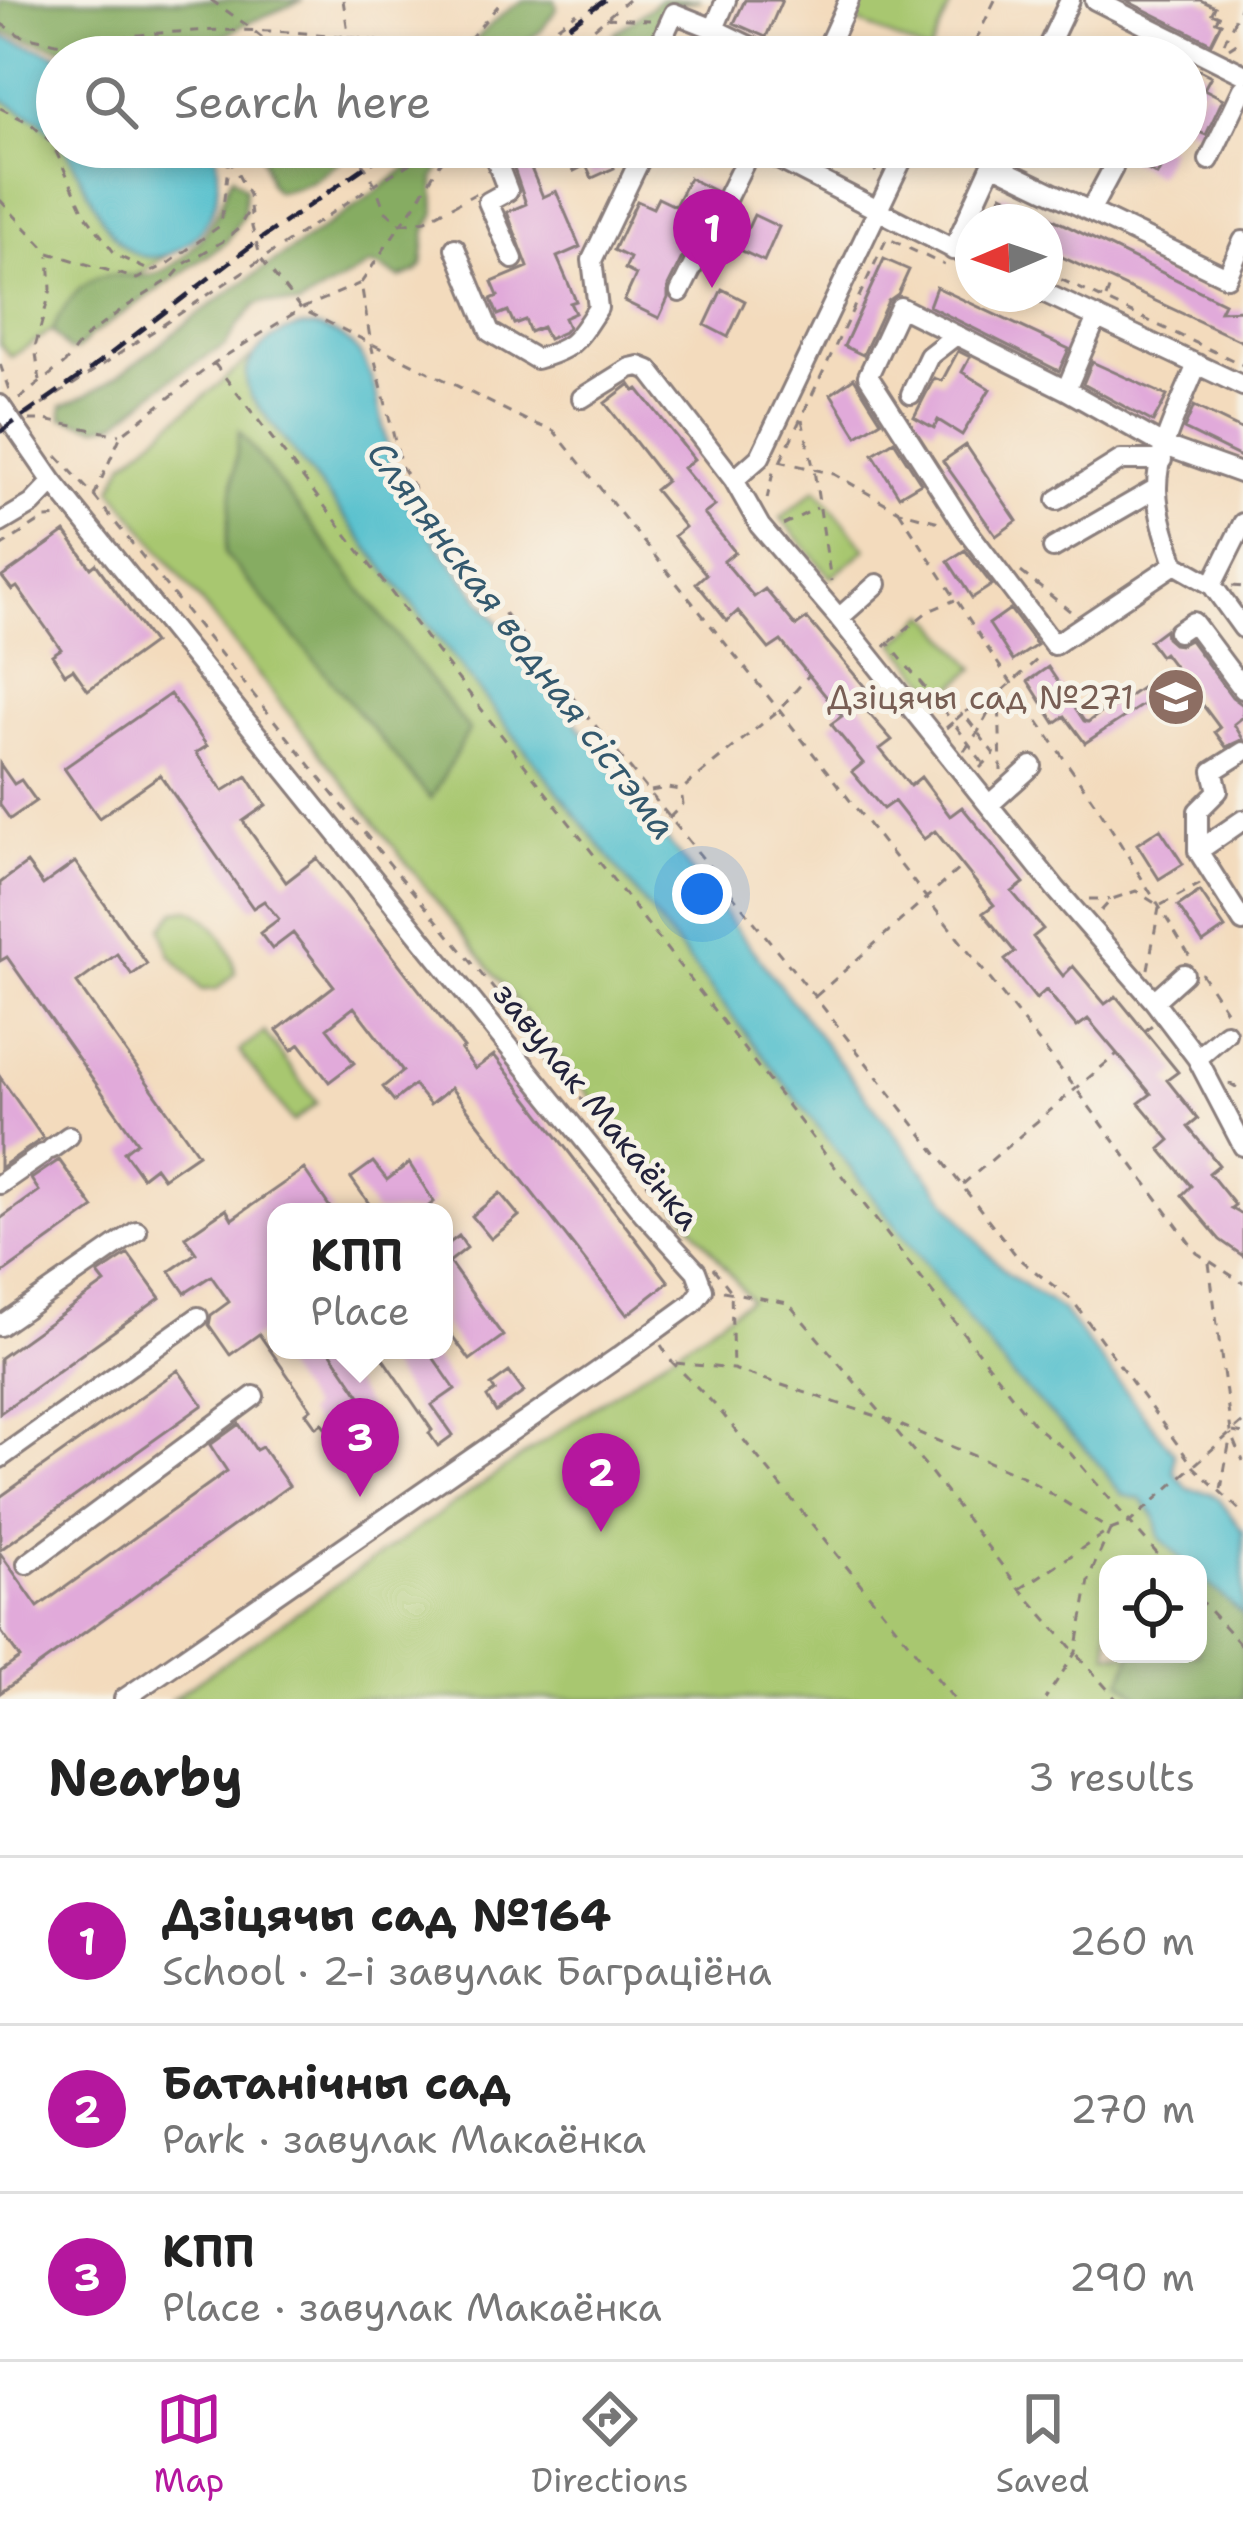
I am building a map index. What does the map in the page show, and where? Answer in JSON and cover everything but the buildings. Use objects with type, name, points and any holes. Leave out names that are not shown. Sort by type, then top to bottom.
[{"type":"street","points":[[714,28],[727,0]]},
{"type":"street","points":[[833,36],[849,0]]},
{"type":"street","points":[[1053,36],[1070,0]]},
{"type":"street","points":[[1095,0],[1167,36]]},
{"type":"street","points":[[663,36],[674,13],[730,36]]},
{"type":"street","points":[[1207,56],[1243,74]]},
{"type":"street","points":[[1209,160],[1243,89]]},
{"type":"street","points":[[498,168],[508,191],[488,202],[513,259]]},
{"type":"street","points":[[455,248],[490,332],[536,359],[565,351],[598,308],[592,260],[636,168]]},
{"type":"street","points":[[680,292],[742,168]]},
{"type":"street","points":[[800,168],[881,204],[952,259],[990,168]]},
{"type":"street","points":[[734,480],[760,457],[898,168]]},
{"type":"street","points":[[1018,168],[1090,211],[1227,277],[1243,241]]},
{"type":"street","points":[[1090,211],[1113,168]]},
{"type":"street","points":[[1063,297],[1101,309],[1243,386]]},
{"type":"street","points":[[1175,564],[1054,645],[968,530],[868,376],[900,308],[1066,390],[1164,453],[1243,474]]},
{"type":"street","points":[[1066,390],[1101,309]]},
{"type":"street","points":[[910,394],[929,356],[956,335]]},
{"type":"street","points":[[1197,364],[1164,453],[1157,488],[1164,532],[1175,564],[1212,585],[1243,628]]},
{"type":"street","points":[[582,398],[630,368],[649,370],[734,480],[764,530],[955,761],[996,798],[1088,926],[1154,1001],[1197,1058],[1243,1146]]},
{"type":"street","name":"завулак Макаёнка","points":[[0,405],[53,482],[614,1178],[696,1271],[703,1290],[652,1333],[124,1699]]},
{"type":"street","points":[[1057,500],[1121,460],[1164,453]]},
{"type":"street","points":[[0,524],[32,504],[53,482]]},
{"type":"street","points":[[1054,548],[1157,488]]},
{"type":"street","points":[[1212,585],[1243,523]]},
{"type":"street","points":[[834,612],[877,584]]},
{"type":"street","points":[[1178,632],[1193,622],[1243,689]]},
{"type":"street","points":[[1240,909],[1198,851],[1198,811],[1219,791],[1213,771],[1243,752]]},
{"type":"street","points":[[996,798],[1032,766]]},
{"type":"street","points":[[1198,851],[1243,820]]},
{"type":"street","points":[[1154,1001],[1184,974]]},
{"type":"street","points":[[1197,1058],[1229,1026]]},
{"type":"street","points":[[0,1184],[69,1136]]},
{"type":"street","points":[[0,1326],[137,1231]]},
{"type":"street","points":[[0,1458],[198,1317]]},
{"type":"street","points":[[27,1564],[254,1396]]},
{"type":"path","points":[[211,0],[260,36]]},
{"type":"path","points":[[343,0],[348,36]]},
{"type":"path","points":[[472,36],[503,0]]},
{"type":"path","points":[[586,36],[628,0]]},
{"type":"path","points":[[978,36],[995,0]]},
{"type":"path","points":[[1219,53],[1243,1]]},
{"type":"path","points":[[545,36],[578,14]]},
{"type":"path","points":[[606,18],[670,21]]},
{"type":"path","points":[[0,23],[36,39]]},
{"type":"path","points":[[118,36],[218,28],[327,36]]},
{"type":"path","points":[[0,108],[36,128]]},
{"type":"path","points":[[64,168],[85,214],[116,255],[152,272]]},
{"type":"path","points":[[0,200],[49,253],[137,279],[170,263],[221,225],[228,168]]},
{"type":"path","points":[[234,168],[249,195],[261,259],[302,309],[554,431],[1077,1090],[1197,1253],[1243,1283]]},
{"type":"path","points":[[365,168],[385,212],[400,224],[425,220],[502,179]]},
{"type":"path","points":[[26,416],[402,168]]},
{"type":"path","points":[[94,496],[121,435],[214,363],[302,309],[362,283],[416,207],[434,168]]},
{"type":"path","points":[[872,168],[881,204]]},
{"type":"path","points":[[0,364],[16,401],[65,363],[82,339],[238,229],[250,208]]},
{"type":"path","points":[[780,461],[887,238],[952,259]]},
{"type":"path","points":[[41,383],[35,347],[51,289],[49,253]]},
{"type":"path","points":[[1101,309],[1112,281]]},
{"type":"path","points":[[362,283],[400,466],[446,541],[1019,1258],[1073,1301],[1194,1467],[1243,1513]]},
{"type":"path","points":[[1063,284],[1101,309],[1243,364]]},
{"type":"path","points":[[214,363],[1036,1426],[1071,1454],[1158,1555]]},
{"type":"path","points":[[26,416],[36,430]]},
{"type":"path","points":[[26,416],[121,435]]},
{"type":"path","points":[[802,418],[834,612]]},
{"type":"path","points":[[56,454],[518,1017],[690,1237]]},
{"type":"path","points":[[764,530],[776,460],[834,474],[899,511],[968,530]]},
{"type":"path","points":[[764,530],[819,508]]},
{"type":"path","points":[[899,511],[1101,812],[1229,1026]]},
{"type":"path","points":[[0,547],[45,518],[68,517]]},
{"type":"path","points":[[1021,572],[1075,615],[1094,619]]},
{"type":"path","points":[[872,659],[927,612],[955,599]]},
{"type":"path","points":[[888,644],[983,763],[994,754],[963,713]]},
{"type":"path","points":[[953,722],[999,694],[1054,645]]},
{"type":"path","points":[[650,791],[681,790],[779,710],[809,675]]},
{"type":"path","points":[[955,761],[999,694]]},
{"type":"path","points":[[996,798],[999,694]]},
{"type":"path","points":[[669,818],[683,804],[681,790]]},
{"type":"path","points":[[815,997],[962,866]]},
{"type":"path","points":[[1160,906],[1214,876]]},
{"type":"path","points":[[1088,926],[1112,899],[1136,891],[1160,906]]},
{"type":"path","points":[[1138,982],[1148,970],[1160,906]]},
{"type":"path","points":[[961,1186],[1118,1054]]},
{"type":"path","points":[[1222,1079],[1243,1091]]},
{"type":"path","points":[[704,1255],[731,1291],[733,1369]]},
{"type":"path","points":[[1209,1261],[1231,1432],[1243,1461]]},
{"type":"path","points":[[731,1291],[788,1303],[926,1466],[1020,1589],[1116,1699]]},
{"type":"path","points":[[652,1333],[673,1362],[718,1407],[954,1699]]},
{"type":"path","points":[[673,1362],[733,1369],[886,1420],[1024,1477],[1110,1530]]},
{"type":"path","points":[[1020,1589],[1110,1530],[1129,1523],[1243,1422]]},
{"type":"path","points":[[1231,1432],[1243,1434]]},
{"type":"path","points":[[1220,1493],[1231,1432]]},
{"type":"path","points":[[1045,1699],[1076,1652],[1090,1575],[1110,1530]]},
{"type":"path","points":[[1207,1608],[1243,1647]]},
{"type":"green space","points":[[0,0],[303,0],[224,36],[36,36],[36,42],[0,30]]},
{"type":"green space","points":[[525,0],[555,0],[557,8],[534,36],[479,36]]},
{"type":"green space","points":[[659,0],[701,0],[666,12],[657,36],[614,34]]},
{"type":"green space","points":[[863,0],[953,0],[937,36],[889,36],[854,20]]},
{"type":"green space","points":[[0,98],[36,119],[36,168],[77,168],[118,239],[141,254],[168,255],[11,357],[0,344]]},
{"type":"green space","points":[[265,168],[330,168],[288,190],[276,191]]},
{"type":"green space","points":[[407,168],[440,168],[434,179],[435,214],[416,272],[400,278],[370,265],[299,305],[256,305],[226,345],[179,373],[116,423],[98,427],[62,418],[62,406],[122,373]]},
{"type":"green space","points":[[233,176],[245,188],[244,213],[226,243],[90,336],[77,350],[69,350],[52,331],[75,294],[101,276],[147,275],[175,263],[209,228]]},
{"type":"green space","points":[[255,354],[246,376],[252,398],[1012,1376],[1091,1454],[1122,1495],[1141,1499],[1155,1516],[1160,1538],[1178,1555],[1099,1555],[1099,1663],[1207,1663],[1207,1582],[1243,1615],[1243,1699],[172,1699],[750,1299],[112,489],[125,462]]},
{"type":"green space","points":[[239,431],[469,730],[431,799],[225,554]]},
{"type":"green space","points":[[816,489],[866,549],[831,578],[781,518]]},
{"type":"green space","points":[[928,614],[975,668],[942,697],[895,643]]},
{"type":"green space","points":[[189,909],[213,926],[231,954],[235,973],[217,989],[202,990],[170,954],[162,928],[176,911]]},
{"type":"green space","points":[[264,1032],[317,1103],[293,1122],[239,1051]]},
{"type":"green space","points":[[1207,1582],[1243,1615],[1243,1699],[1142,1699],[1121,1681],[1128,1663],[1207,1663]]},
{"type":"water","points":[[0,36],[36,48],[36,119],[0,98]]},
{"type":"water","points":[[75,168],[217,168],[212,212],[198,234],[178,250],[141,256],[119,241]]},
{"type":"water","points":[[303,326],[327,330],[346,339],[359,353],[375,391],[393,471],[415,515],[986,1251],[1008,1274],[1063,1311],[1174,1453],[1174,1472],[1188,1489],[1218,1498],[1243,1531],[1243,1615],[1207,1582],[1207,1555],[1178,1555],[1160,1538],[1155,1516],[1141,1499],[1122,1495],[1091,1454],[1012,1376],[252,398],[247,385],[251,361],[278,335]]},
{"type":"railway","points":[[554,36],[605,0]]},
{"type":"railway","points":[[0,432],[363,168]]},
{"type":"place","name":"Дзіцячы сад №164","points":[[712,288]]},
{"type":"place","name":"Дзіцячы сад №271","points":[[1176,697]]},
{"type":"place","name":"КПП","points":[[360,1497]]},
{"type":"place","name":"Батанічны сад","points":[[601,1532]]},
{"type":"water label","name":"Сляпянская водная сістэма","points":[[522,640]]}]
